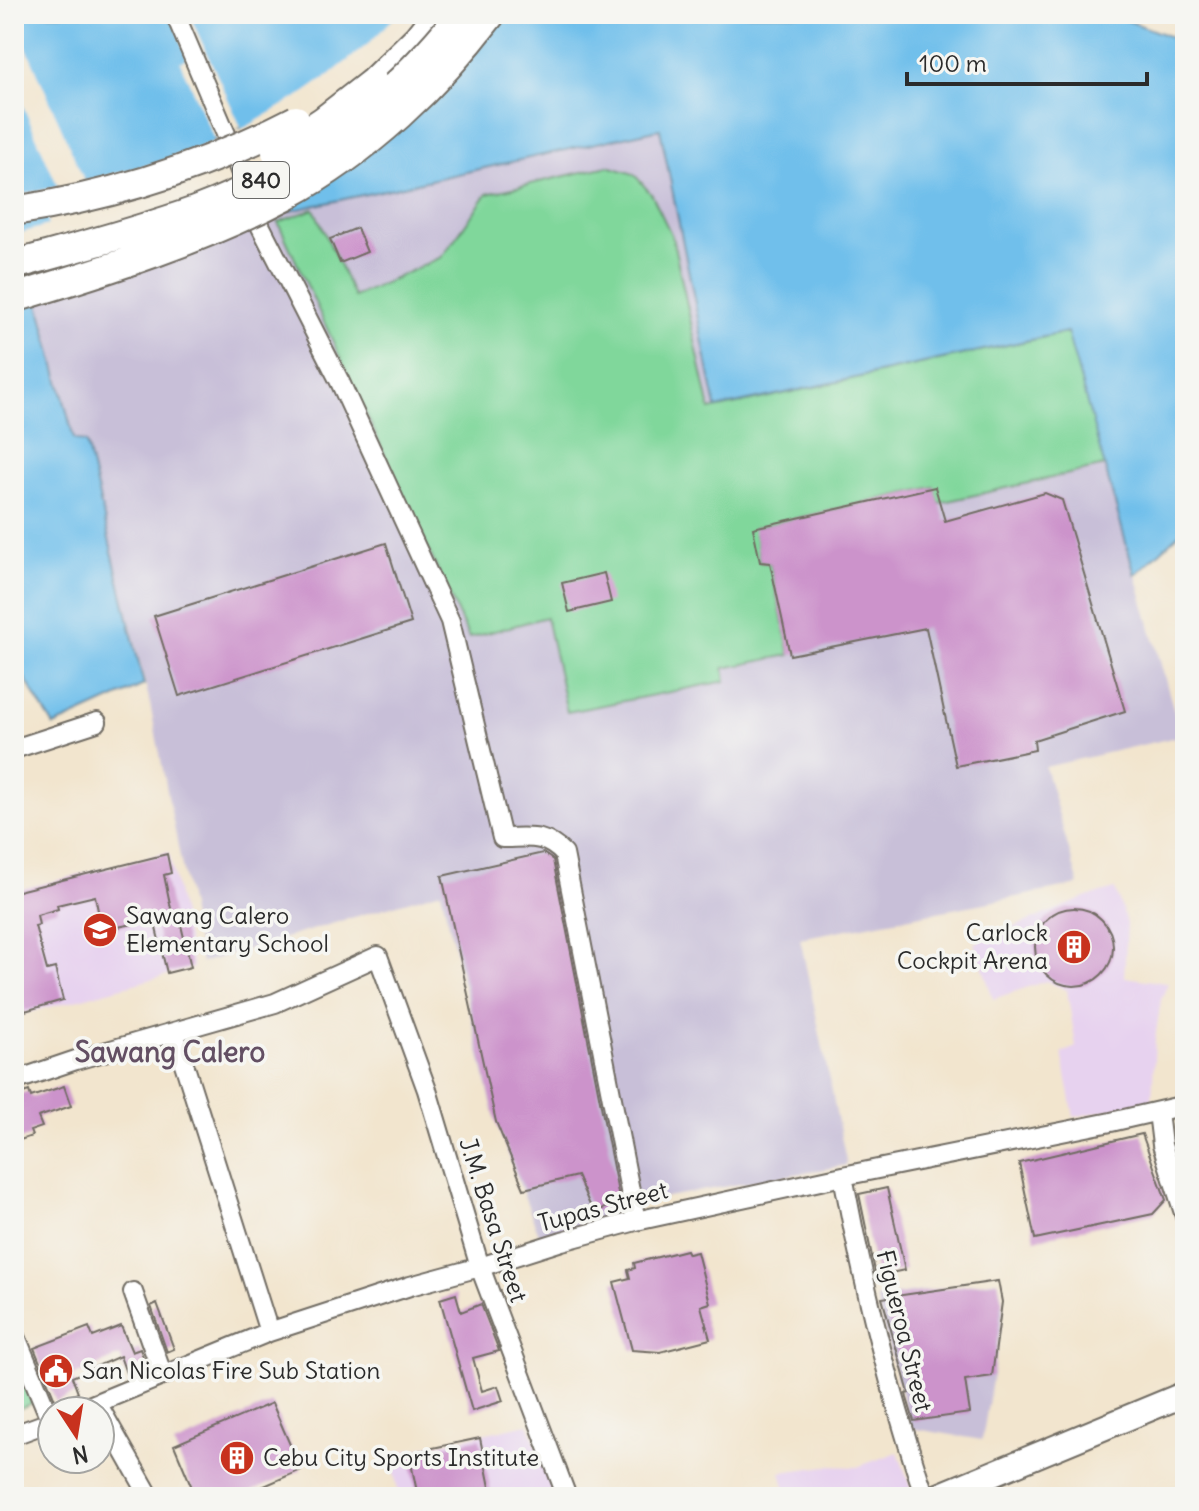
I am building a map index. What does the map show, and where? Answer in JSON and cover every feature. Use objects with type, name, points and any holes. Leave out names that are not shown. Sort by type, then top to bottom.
[{"type":"highway","name":"840","points":[[14,247],[164,203],[242,171],[323,121],[378,78],[437,14]]},
{"type":"highway","name":"840","points":[[14,265],[197,210],[275,174],[332,139],[386,95],[432,50],[461,14]]},
{"type":"highway","points":[[14,298],[212,230],[289,194],[356,149],[400,114],[452,63],[491,14]]},
{"type":"highway","points":[[14,211],[52,206],[117,190],[188,168],[268,135],[378,78]]},
{"type":"main road","points":[[936,1497],[1185,1394]]},
{"type":"street","points":[[175,14],[261,227],[340,382],[450,621],[502,838],[541,838],[554,844],[564,854],[636,1221]]},
{"type":"street","points":[[14,749],[97,722]]},
{"type":"street","name":"J.M. Basa Street","points":[[174,1032],[275,1003],[378,956],[427,1090],[480,1267],[567,1497]]},
{"type":"street","points":[[14,1081],[174,1032],[269,1332]]},
{"type":"street","name":"Tupas Street","points":[[116,1395],[269,1332],[562,1241],[636,1221],[1185,1105]]},
{"type":"street","points":[[1158,1112],[1162,1145],[1185,1216]]},
{"type":"street","name":"Figueroa Street","points":[[843,1176],[863,1277],[925,1497]]},
{"type":"street","points":[[133,1292],[163,1376]]},
{"type":"street","points":[[14,1332],[41,1395]]},
{"type":"street","points":[[14,1435],[36,1427]]},
{"type":"street","points":[[116,1437],[150,1497]]},
{"type":"shaded area","points":[[661,129],[716,407],[1068,332],[1181,736],[1045,767],[1079,885],[800,938],[847,1165],[667,1197],[540,1237],[496,1123],[441,891],[201,963],[149,699],[86,444],[74,440],[32,276],[91,265],[281,213]]},
{"type":"shaded area","name":"Sawang Calero Elementary School","points":[[169,852],[193,968],[24,1014],[14,976],[14,891]]},
{"type":"shaded area","points":[[1115,889],[1127,924],[1124,977],[1168,983],[1161,1000],[1155,1039],[1152,1101],[1074,1117],[1062,1053],[1076,1047],[1067,990],[1046,981],[993,999],[975,943]]},
{"type":"shaded area","points":[[998,1280],[1004,1309],[982,1440],[910,1428],[876,1298]]},
{"type":"shaded area","points":[[528,1424],[557,1497],[399,1497],[391,1454]]},
{"type":"shaded area","points":[[898,1452],[914,1497],[788,1497],[781,1472],[826,1466],[857,1467]]},
{"type":"green space","points":[[608,166],[634,174],[652,195],[672,236],[710,410],[1068,332],[1105,466],[939,503],[934,487],[754,528],[760,562],[770,563],[790,655],[724,668],[726,681],[567,712],[546,617],[469,638],[278,222],[314,209],[354,297],[442,257],[487,194]]},
{"type":"green space","points":[[14,1360],[32,1403],[14,1411]]},
{"type":"water","points":[[14,14],[1110,14],[1185,42],[1185,528],[1135,575],[1067,332],[716,408],[660,129],[281,213],[240,127],[214,140],[247,221],[123,258],[84,180],[59,188],[91,265],[32,277],[74,439],[86,443],[144,685],[54,726],[14,661]]},
{"type":"pier","points":[[171,14],[189,14],[241,127],[214,139],[180,62],[187,58]]},
{"type":"pier","points":[[398,14],[474,14],[267,194],[239,132],[245,204],[116,253],[82,185],[64,190],[93,259],[14,281],[14,235],[48,225],[47,217],[14,221],[14,196],[58,187],[14,85],[14,51],[26,46],[83,182],[157,163],[248,126],[327,77],[367,45]]},
{"type":"building","points":[[357,228],[367,252],[340,263],[330,239]]},
{"type":"building","points":[[935,487],[945,521],[1045,493],[1062,500],[1125,711],[1034,740],[1035,750],[956,766],[926,628],[790,655],[770,563],[760,562],[753,528]]},
{"type":"building","points":[[386,543],[411,623],[179,696],[154,616]]},
{"type":"building","points":[[604,573],[611,602],[569,612],[562,583]]},
{"type":"building","points":[[543,853],[553,860],[620,1203],[593,1212],[577,1176],[524,1189],[496,1122],[442,876]]},
{"type":"building","points":[[167,854],[171,873],[164,875],[174,923],[180,921],[191,967],[167,973],[154,920],[102,930],[95,896],[57,905],[58,909],[37,915],[39,925],[35,926],[47,970],[55,968],[63,1000],[25,1011],[14,970],[14,892]]},
{"type":"building","name":"Carlock Cockpit Arena","points":[[1066,908],[1082,908],[1096,914],[1107,925],[1113,947],[1107,969],[1096,980],[1082,986],[1066,986],[1052,980],[1041,969],[1035,955],[1035,939],[1041,925],[1052,914]]},
{"type":"building","points":[[64,1086],[71,1106],[38,1117],[42,1127],[30,1131],[32,1136],[14,1142],[14,1096],[29,1091],[31,1097]]},
{"type":"building","points":[[1142,1134],[1166,1200],[1153,1214],[1035,1239],[1019,1163]]},
{"type":"building","points":[[887,1188],[905,1270],[876,1276],[859,1194]]},
{"type":"building","points":[[686,1250],[688,1254],[697,1252],[710,1303],[701,1306],[710,1339],[660,1352],[632,1350],[614,1282],[630,1278],[628,1270],[635,1268],[634,1263]]},
{"type":"building","points":[[998,1281],[1002,1302],[992,1376],[965,1380],[970,1413],[914,1421],[882,1298]]},
{"type":"building","points":[[456,1294],[461,1312],[481,1304],[499,1351],[473,1358],[482,1391],[498,1386],[503,1401],[472,1411],[440,1299]]},
{"type":"building","points":[[157,1303],[174,1349],[167,1352],[151,1306]]},
{"type":"building","points":[[121,1326],[132,1352],[140,1349],[146,1365],[126,1373],[120,1356],[72,1377],[78,1393],[53,1395],[34,1348],[89,1327],[93,1337]]},
{"type":"building","name":"Cebu City Sports Institute","points":[[272,1403],[301,1470],[239,1497],[196,1497],[174,1445]]},
{"type":"building","points":[[480,1438],[492,1497],[418,1497],[409,1453]]},
{"type":"place","name":"Sawang Calero Elementary School","points":[[100,930]]},
{"type":"place","name":"Carlock Cockpit Arena","points":[[1074,947]]},
{"type":"place","name":"San Nicolas Fire Sub Station","points":[[56,1371]]},
{"type":"place","name":"Cebu City Sports Institute","points":[[237,1458]]},
{"type":"district","name":"Sawang Calero","points":[[170,1052]]}]
